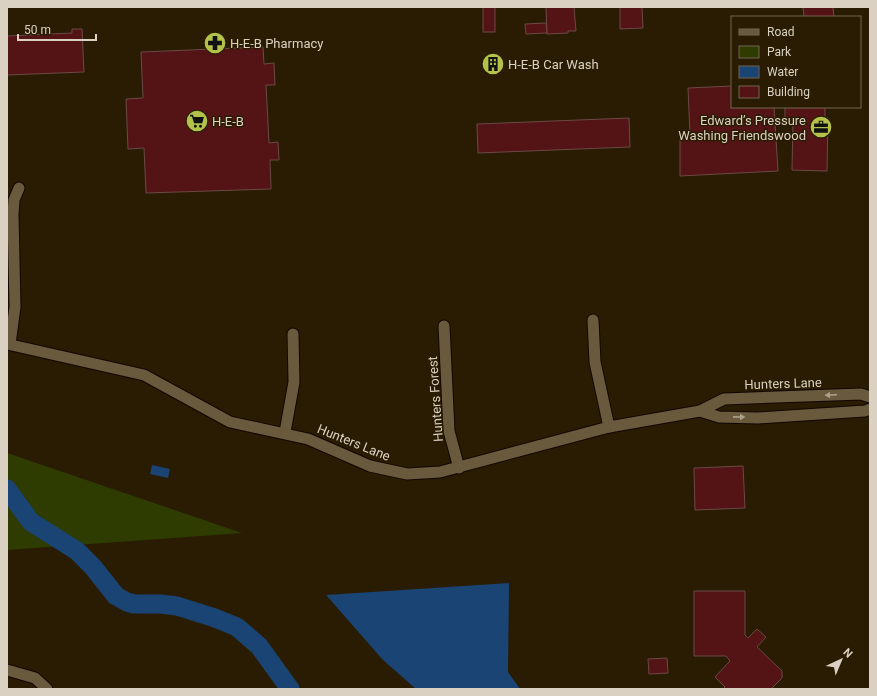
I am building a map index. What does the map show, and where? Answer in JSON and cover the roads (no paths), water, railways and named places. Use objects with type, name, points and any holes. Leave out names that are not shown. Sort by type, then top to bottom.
[{"type":"street","points":[[8,344],[15,307],[13,214],[14,200],[19,188]]},
{"type":"street","points":[[593,320],[595,362],[609,427]]},
{"type":"street","name":"Hunters Forest","points":[[444,326],[449,431],[459,468]]},
{"type":"street","points":[[285,432],[294,382],[294,334]]},
{"type":"street","name":"Hunters Lane","points":[[8,344],[144,374],[230,422],[285,432],[308,439],[370,466],[390,472],[425,474],[459,468],[500,455],[609,427],[700,411],[724,399],[861,394],[870,397]]},
{"type":"street","name":"Hunters Lane","points":[[700,411],[719,417],[758,418],[865,411],[870,408]]},
{"type":"street","points":[[7,670],[35,678],[47,689]]},
{"type":"water","points":[[152,465],[170,469],[168,478],[150,474]]},
{"type":"water","points":[[509,583],[508,672],[520,689],[416,689],[383,660],[326,595]]},
{"type":"waterway","points":[[7,489],[31,522],[77,551],[93,567],[116,596],[134,604],[160,604],[177,606],[215,618],[237,627],[259,646],[290,689]]},
{"type":"place","name":"H-E-B Pharmacy","points":[[215,43]]},
{"type":"place","name":"H-E-B Car Wash","points":[[493,64]]},
{"type":"place","name":"H-E-B","points":[[197,121]]},
{"type":"place","name":"Edward’s Pressure Washing Friendswood","points":[[821,127]]}]
